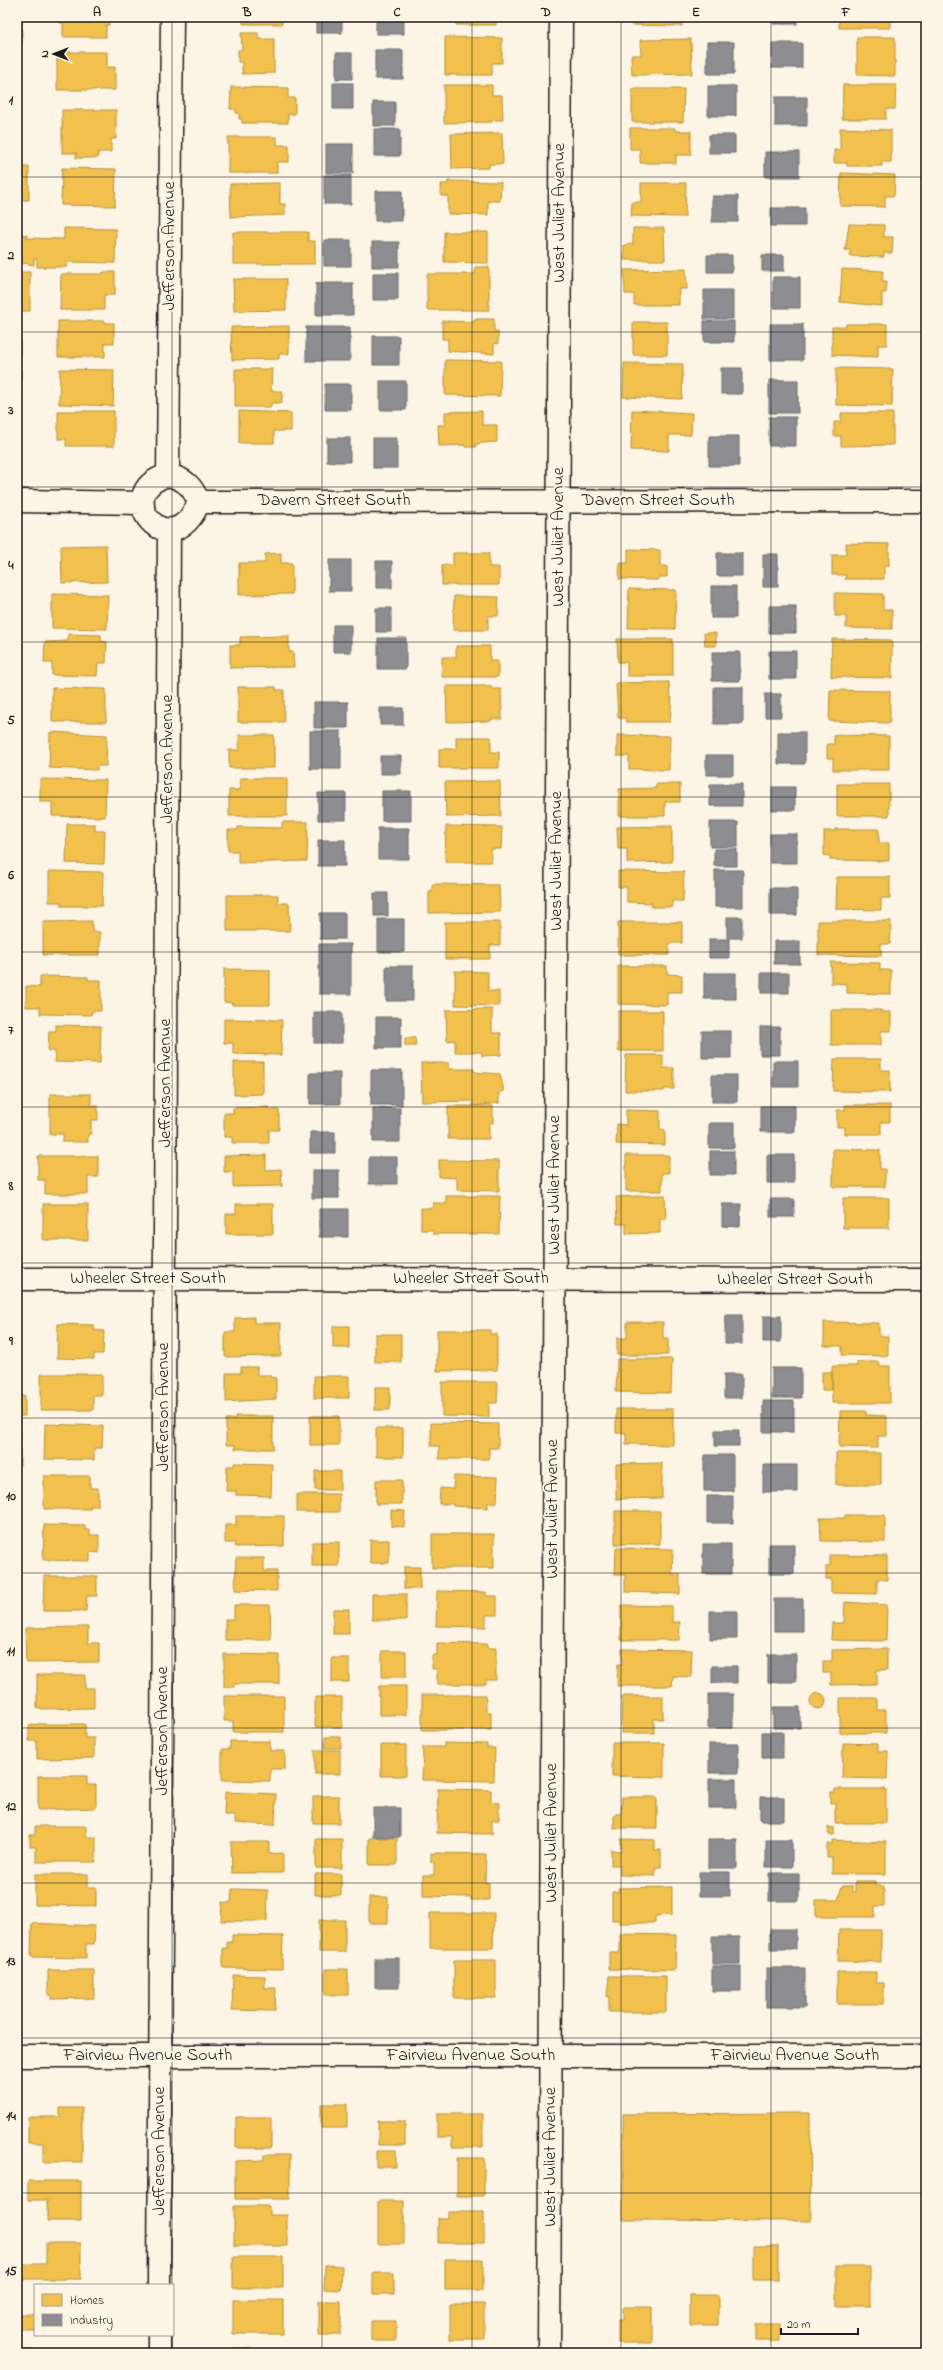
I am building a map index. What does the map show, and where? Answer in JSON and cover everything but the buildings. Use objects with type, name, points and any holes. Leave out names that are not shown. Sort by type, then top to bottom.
[{"type":"street","name":"Jefferson Avenue","points":[[168,475],[172,17]]},
{"type":"street","name":"West Juliet Avenue","points":[[549,2353],[554,1279],[560,501],[561,17]]},
{"type":"street","points":[[168,475],[180,478],[191,485],[199,502],[189,521],[182,527],[169,530],[152,523],[146,516],[142,503],[146,489],[150,484],[157,478],[168,475]]},
{"type":"street","points":[[17,501],[142,503]]},
{"type":"street","name":"Davern Street South","points":[[199,502],[926,501]]},
{"type":"street","name":"Jefferson Avenue","points":[[159,2284],[169,530]]},
{"type":"street","name":"Wheeler Street South","points":[[17,1279],[926,1280]]},
{"type":"street","name":"Fairview Avenue South","points":[[17,2056],[926,2056]]},
{"type":"street","points":[[159,2336],[159,2353]]}]
